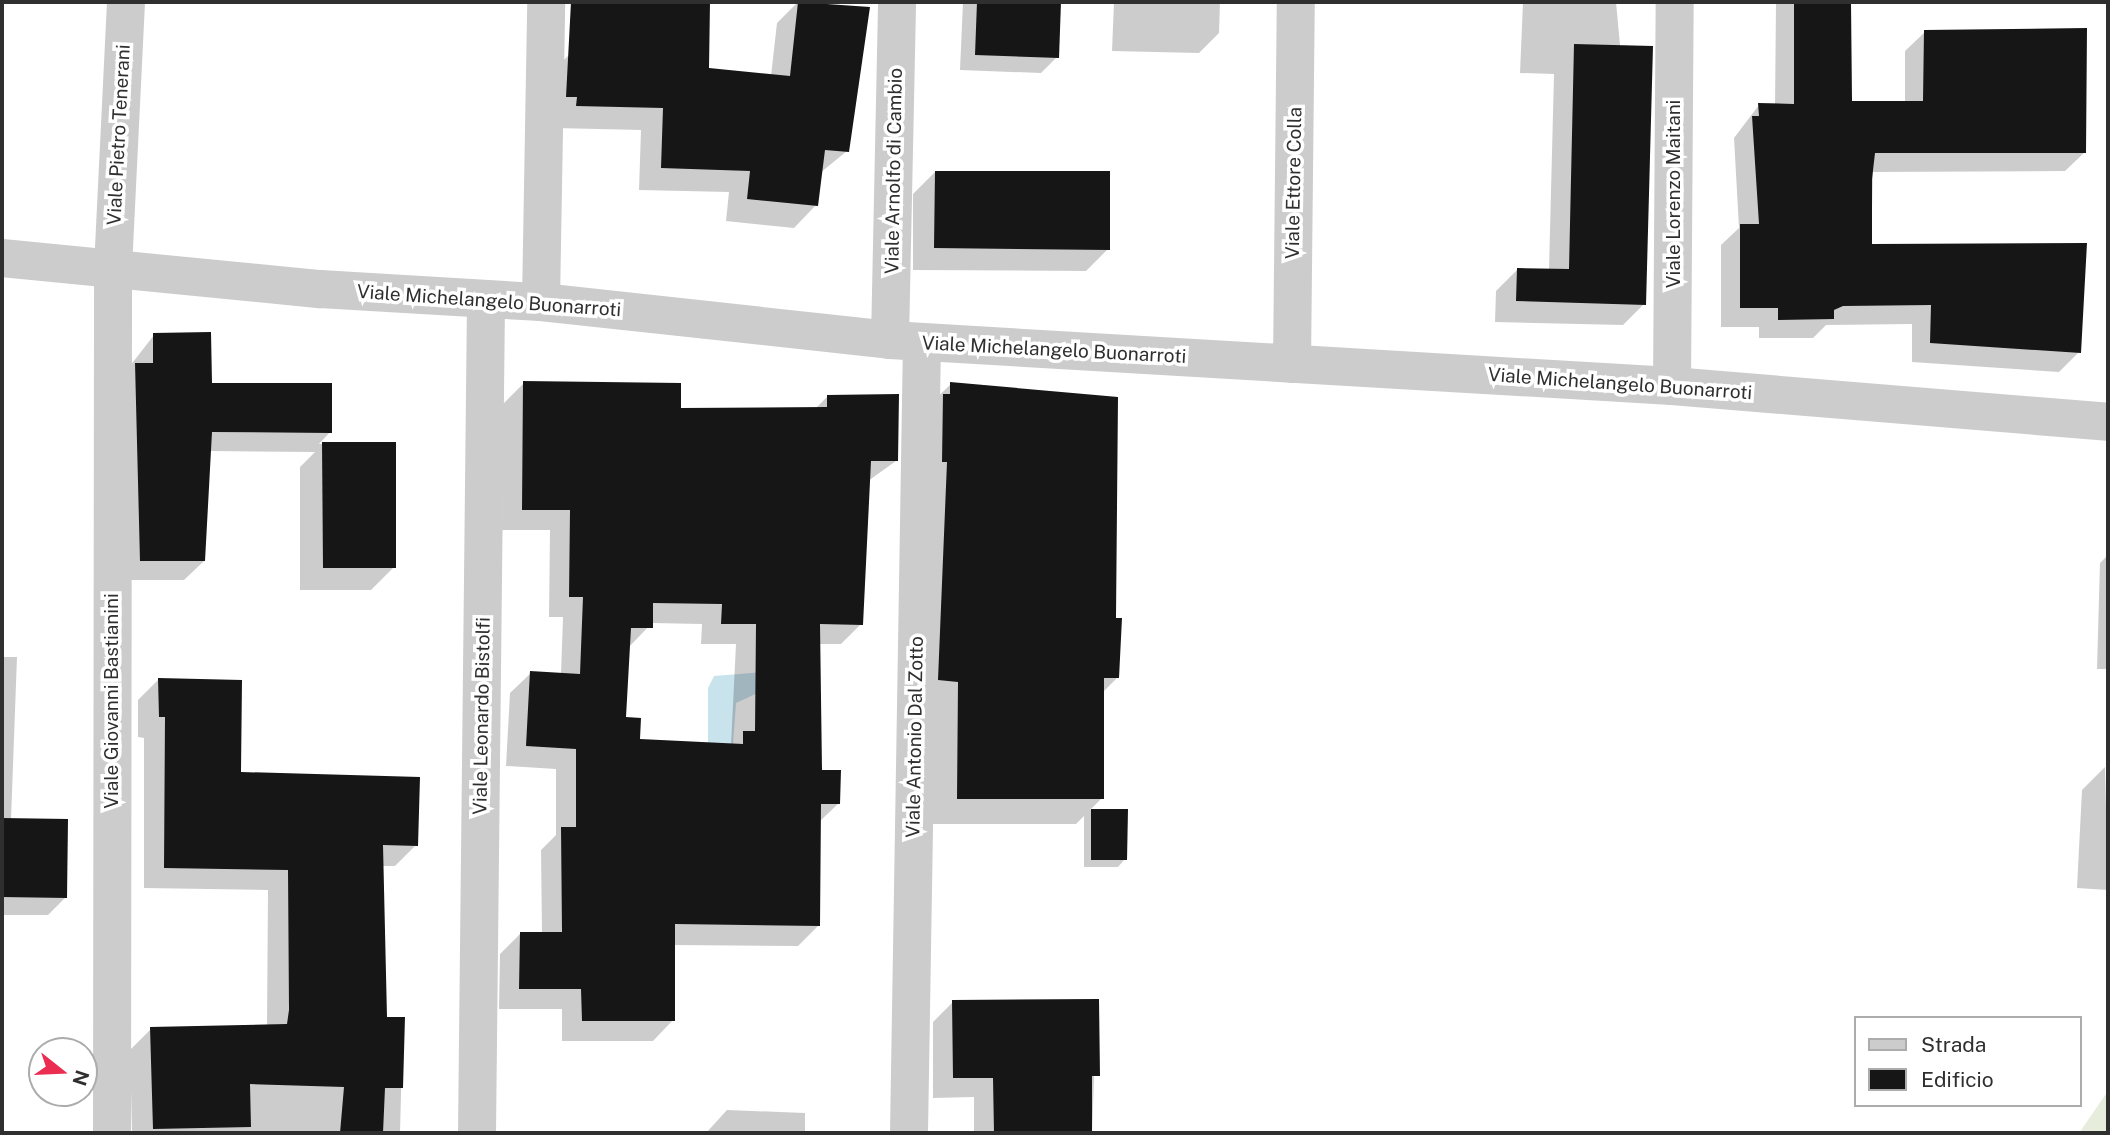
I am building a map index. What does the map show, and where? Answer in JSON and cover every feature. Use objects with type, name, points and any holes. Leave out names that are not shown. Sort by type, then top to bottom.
[{"type":"street","name":"Viale Pietro Tenerani","points":[[113,268],[126,2]]},
{"type":"street","points":[[541,302],[546,2]]},
{"type":"street","name":"Viale Arnolfo di Cambio","points":[[897,2],[906,341]]},
{"type":"street","name":"Viale Ettore Colla","points":[[1292,364],[1296,2]]},
{"type":"street","name":"Viale Lorenzo Maitani","points":[[1672,386],[1675,2]]},
{"type":"street","name":"Viale Michelangelo Buonarroti","points":[[2,258],[541,302],[906,341],[1672,386],[2108,422]]},
{"type":"street","name":"Viale Giovanni Bastianini","points":[[112,1133],[113,268]]},
{"type":"street","name":"Viale Leonardo Bistolfi","points":[[477,1133],[486,299]]},
{"type":"street","name":"Viale Antonio Dal Zotto","points":[[906,341],[909,1133]]},
{"type":"green space","points":[[2108,1091],[2108,1133],[2079,1133]]},
{"type":"water","points":[[764,672],[762,691],[736,703],[733,744],[708,746],[708,688],[714,676]]},
{"type":"building","points":[[571,2],[710,2],[709,68],[790,76],[798,2],[870,7],[849,152],[825,150],[818,206],[747,199],[750,171],[661,168],[663,108],[576,106],[577,97],[566,97]]},
{"type":"building","points":[[977,2],[1061,2],[1059,58],[975,55]]},
{"type":"building","points":[[1794,2],[1851,2],[1852,101],[1923,101],[1924,30],[2087,28],[2086,153],[1875,153],[1872,179],[1872,244],[2087,243],[2081,353],[1930,343],[1931,305],[1843,306],[1834,310],[1834,319],[1778,320],[1778,308],[1740,308],[1740,224],[1759,224],[1752,116],[1759,116],[1758,103],[1794,104]]},
{"type":"building","points":[[1574,44],[1653,46],[1646,305],[1516,301],[1517,268],[1569,269]]},
{"type":"building","points":[[935,171],[1110,171],[1110,250],[934,248]]},
{"type":"building","points":[[211,332],[212,383],[332,383],[332,433],[212,432],[205,561],[140,561],[135,363],[153,363],[153,333]]},
{"type":"building","points":[[523,381],[681,383],[681,408],[827,407],[827,395],[899,394],[898,461],[871,461],[863,625],[820,624],[822,770],[841,770],[840,804],[821,804],[820,926],[675,924],[675,1021],[582,1021],[581,989],[519,989],[520,932],[562,932],[561,827],[576,827],[576,749],[526,746],[530,671],[580,674],[583,597],[569,597],[570,510],[522,510]],"holes":[[[653,603],[722,604],[721,624],[756,624],[755,731],[743,731],[743,744],[640,739],[641,718],[626,717],[631,628],[653,628]]]},
{"type":"building","points":[[950,382],[1118,397],[1116,618],[1122,618],[1119,678],[1104,678],[1104,799],[957,799],[958,682],[938,680],[947,462],[942,462],[943,394],[950,394]]},
{"type":"building","points":[[322,442],[396,442],[396,568],[323,568]]},
{"type":"building","points":[[158,678],[242,680],[241,772],[420,777],[418,846],[383,845],[387,1017],[405,1017],[403,1088],[385,1088],[383,1133],[340,1133],[344,1087],[250,1084],[251,1127],[153,1129],[150,1027],[287,1024],[289,1010],[288,870],[164,868],[165,717],[159,717]]},
{"type":"building","points":[[1091,809],[1128,809],[1127,860],[1091,860]]},
{"type":"building","points":[[2,818],[68,819],[67,898],[2,897]]},
{"type":"building","points":[[1099,999],[1100,1076],[1092,1076],[1092,1133],[994,1133],[993,1078],[953,1078],[952,1000]]}]
